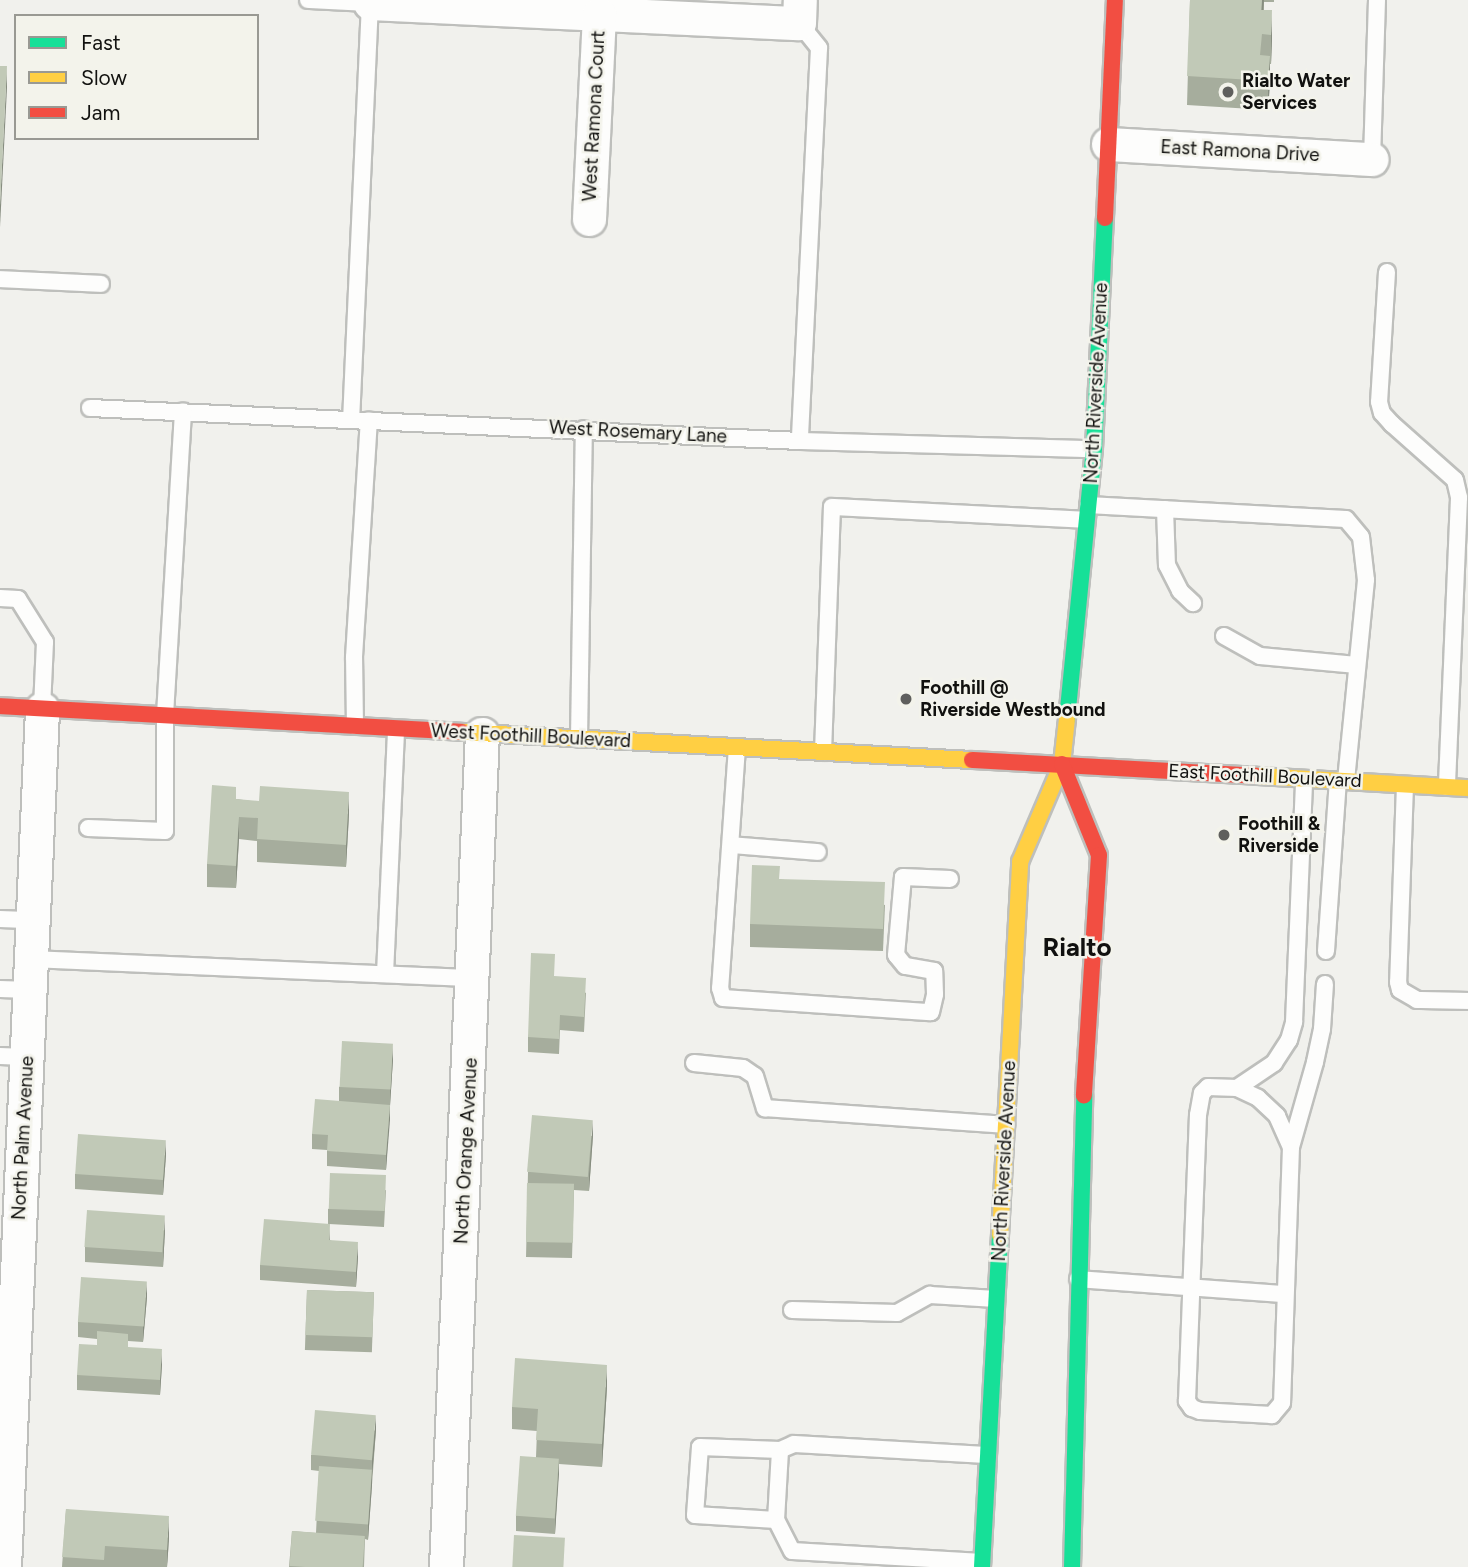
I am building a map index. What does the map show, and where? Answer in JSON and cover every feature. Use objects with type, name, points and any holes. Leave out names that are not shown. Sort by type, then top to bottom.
[{"type":"main road","name":"North Riverside Avenue","points":[[982,1564],[1020,862],[1062,764],[1094,449],[1115,0]]},
{"type":"main road","name":"West Foothill Boulevard","points":[[0,706],[1062,764]]},
{"type":"main road","name":"North Riverside Avenue","points":[[1062,764],[1098,855],[1080,1164],[1072,1567]]},
{"type":"main road","name":"East Foothill Boulevard","points":[[1062,764],[1468,789]]},
{"type":"street","points":[[351,2],[599,14],[799,12]]},
{"type":"street","name":"West Ramona Court","points":[[589,219],[599,14]]},
{"type":"street","name":"East Ramona Drive","points":[[1108,144],[1372,159]]},
{"type":"street","name":"North Palm Avenue","points":[[4,1567],[13,1056],[20,979],[33,920],[42,709]]},
{"type":"street","name":"North Orange Avenue","points":[[446,1567],[474,978],[482,734]]},
{"type":"lane","points":[[308,0],[351,2],[351,419]]},
{"type":"lane","points":[[1372,159],[1377,0]]},
{"type":"lane","points":[[799,12],[818,48],[800,441]]},
{"type":"lane","points":[[1387,272],[1379,402],[1382,413],[1455,480],[1459,498],[1447,787]]},
{"type":"lane","points":[[0,279],[101,284]]},
{"type":"lane","name":"West Rosemary Lane","points":[[90,408],[800,441],[1094,449]]},
{"type":"lane","points":[[88,828],[165,831],[167,794],[164,716],[183,412]]},
{"type":"lane","points":[[355,726],[354,657],[369,420]]},
{"type":"lane","points":[[579,739],[584,429]]},
{"type":"lane","points":[[823,751],[832,508],[1087,512],[1165,509],[1346,519],[1361,537],[1366,580],[1342,781],[1326,951]]},
{"type":"lane","points":[[1165,509],[1167,565],[1180,591],[1194,603]]},
{"type":"lane","points":[[0,598],[18,599],[45,642],[42,709]]},
{"type":"lane","points":[[1224,636],[1260,656],[1357,665]]},
{"type":"lane","points":[[385,974],[396,729]]},
{"type":"lane","points":[[737,747],[720,988],[723,998],[931,1012],[935,994],[934,971],[905,966],[896,955],[903,877],[950,879]]},
{"type":"lane","points":[[1237,1088],[1274,1063],[1289,1040],[1294,1022],[1304,779]]},
{"type":"lane","points":[[1405,785],[1398,982],[1400,990],[1417,1000],[1468,1001]]},
{"type":"lane","points":[[730,845],[818,852]]},
{"type":"lane","points":[[0,919],[33,920]]},
{"type":"lane","points":[[20,979],[385,974],[474,978]]},
{"type":"lane","points":[[1291,1147],[1278,1116],[1258,1098],[1237,1088],[1208,1087],[1202,1093],[1199,1101],[1187,1401],[1192,1408],[1200,1411],[1265,1415],[1278,1411],[1282,1403],[1291,1147],[1322,1029],[1325,984]]},
{"type":"lane","points":[[695,1063],[743,1068],[755,1076],[765,1108],[1006,1125]]},
{"type":"lane","points":[[1077,1279],[1284,1294]]},
{"type":"lane","points":[[792,1310],[897,1313],[930,1295],[996,1299]]},
{"type":"lane","points":[[776,1520],[695,1515],[700,1447],[780,1450],[794,1444],[988,1455]]},
{"type":"lane","points":[[780,1450],[776,1520],[792,1551],[982,1564]]},
{"type":"building","points":[[1190,0],[1262,0],[1261,10],[1272,10],[1271,35],[1262,34],[1260,55],[1270,56],[1268,81],[1187,76]]},
{"type":"building","points":[[0,66],[7,66],[0,205]]},
{"type":"building","points":[[212,785],[236,787],[236,799],[259,801],[260,786],[349,792],[346,845],[257,839],[258,818],[239,817],[236,866],[207,864]]},
{"type":"building","points":[[752,865],[780,866],[779,879],[885,882],[883,929],[750,924]]},
{"type":"building","points":[[531,953],[555,954],[554,976],[586,978],[584,1017],[560,1015],[559,1039],[528,1037]]},
{"type":"building","points":[[342,1041],[393,1044],[391,1090],[340,1087]]},
{"type":"building","points":[[315,1099],[390,1105],[386,1155],[327,1151],[328,1135],[312,1134]]},
{"type":"building","points":[[532,1115],[593,1120],[588,1177],[527,1172]]},
{"type":"building","points":[[78,1134],[166,1140],[163,1180],[75,1174]]},
{"type":"building","points":[[330,1173],[386,1175],[385,1211],[329,1209]]},
{"type":"building","points":[[527,1183],[574,1184],[573,1243],[526,1242]]},
{"type":"building","points":[[87,1210],[165,1215],[162,1252],[84,1247]]},
{"type":"building","points":[[264,1219],[330,1224],[329,1240],[358,1242],[356,1272],[260,1265]]},
{"type":"building","points":[[81,1277],[147,1282],[144,1326],[78,1322]]},
{"type":"building","points":[[307,1290],[374,1292],[372,1337],[305,1335]]},
{"type":"building","points":[[97,1331],[128,1334],[128,1347],[162,1349],[160,1380],[77,1375],[79,1344],[97,1345]]},
{"type":"building","points":[[515,1358],[607,1365],[602,1444],[536,1440],[538,1409],[512,1407]]},
{"type":"building","points":[[315,1410],[376,1415],[372,1460],[311,1455]]},
{"type":"building","points":[[520,1456],[559,1459],[555,1519],[516,1516]]},
{"type":"building","points":[[319,1466],[372,1470],[368,1525],[315,1521]]},
{"type":"building","points":[[66,1509],[169,1516],[167,1550],[105,1546],[104,1560],[62,1557]]},
{"type":"building","points":[[292,1531],[365,1536],[363,1567],[290,1566]]},
{"type":"building","points":[[514,1535],[565,1538],[563,1567],[512,1567]]},
{"type":"traffic: fast","points":[[1067,719],[1094,449],[1105,218]]},
{"type":"traffic: fast","points":[[1072,1567],[1084,1096]]},
{"type":"traffic: fast","points":[[982,1567],[1000,1235]]},
{"type":"traffic: slow","points":[[1000,1235],[1020,862],[1062,764],[1067,719]]},
{"type":"traffic: slow","points":[[461,732],[972,760]]},
{"type":"traffic: slow","points":[[1257,776],[1468,788]]},
{"type":"traffic: jam","points":[[1105,218],[1115,0]]},
{"type":"traffic: jam","points":[[0,706],[461,732]]},
{"type":"traffic: jam","points":[[972,760],[1257,776]]},
{"type":"traffic: jam","points":[[1062,764],[1099,855],[1084,1096]]},
{"type":"place","name":"Rialto Water Services","points":[[1228,92]]},
{"type":"place","name":"Foothill @ Riverside Westbound","points":[[906,699]]},
{"type":"place","name":"Foothill & Riverside","points":[[1224,835]]},
{"type":"district","name":"Rialto","points":[[1077,948]]}]
